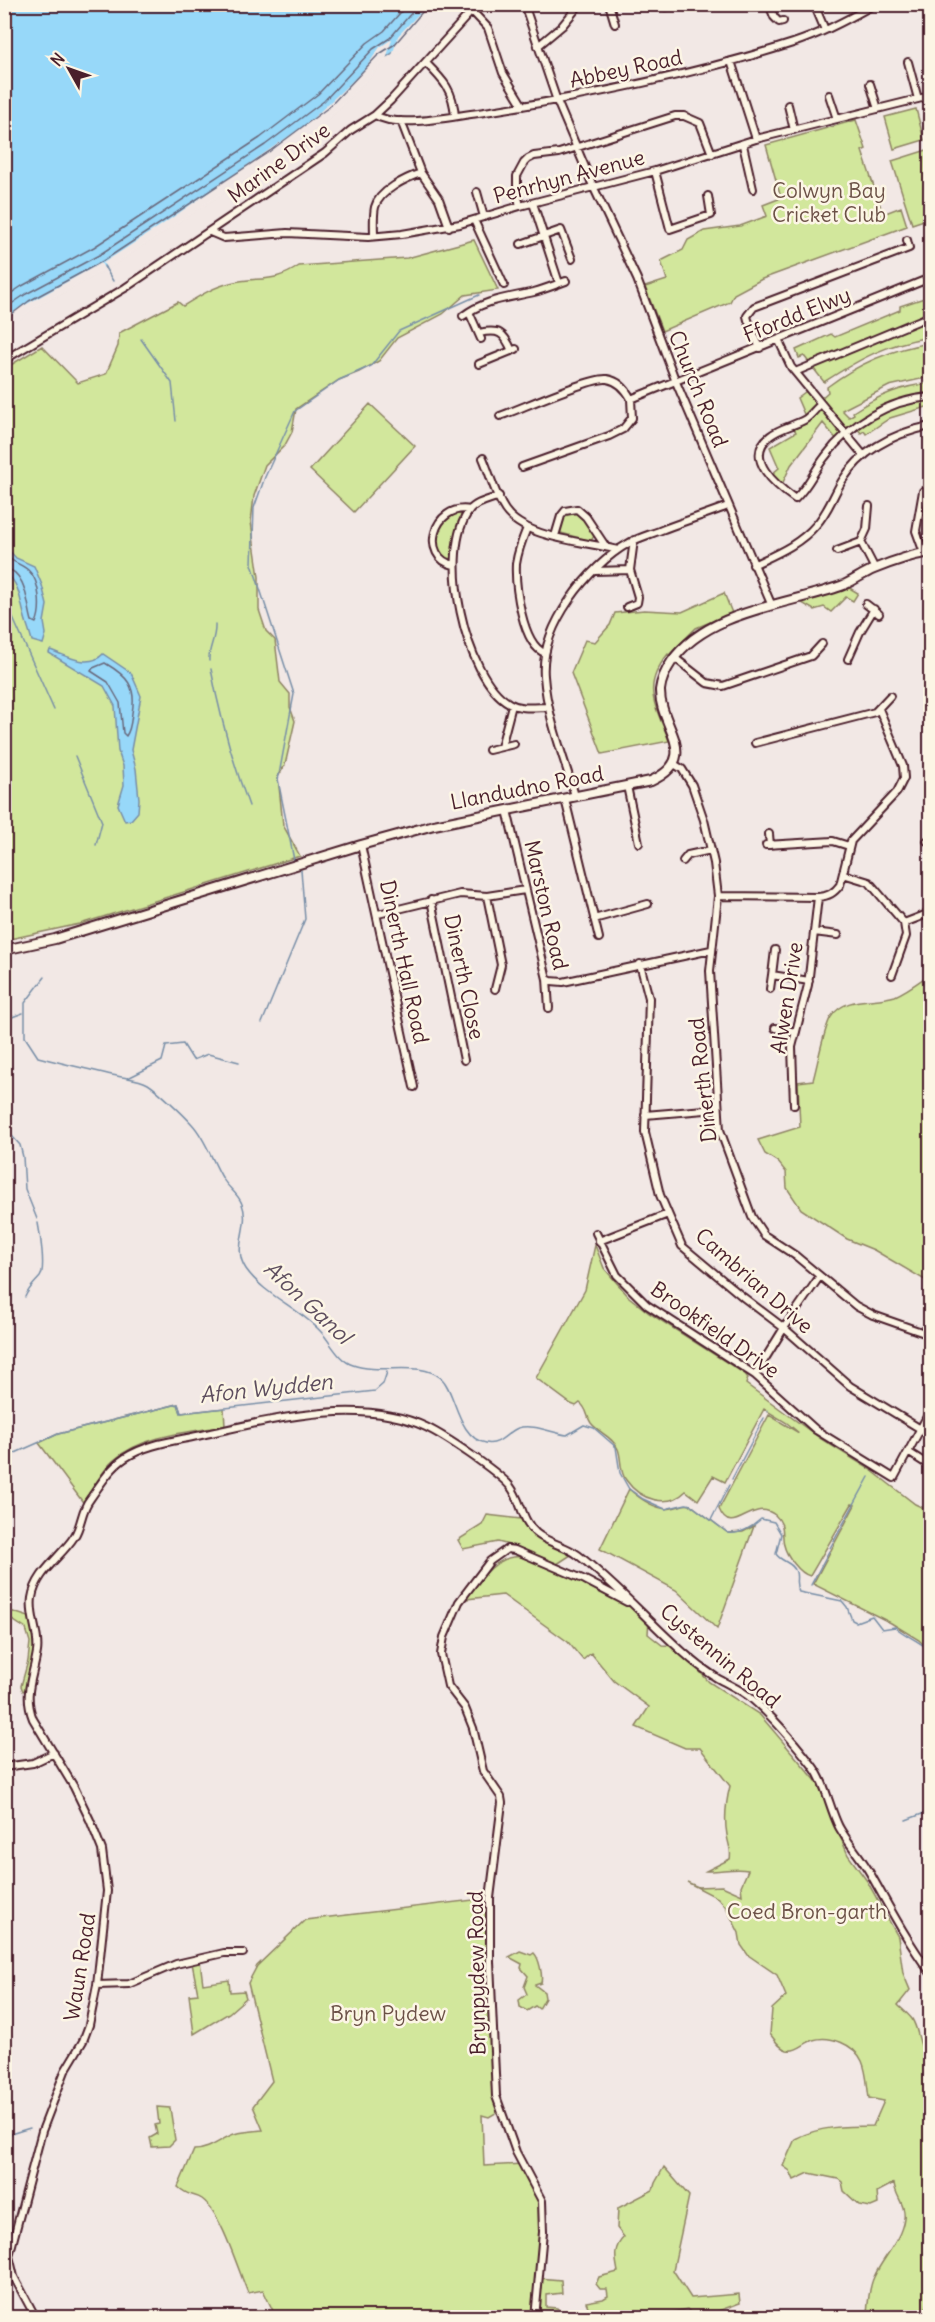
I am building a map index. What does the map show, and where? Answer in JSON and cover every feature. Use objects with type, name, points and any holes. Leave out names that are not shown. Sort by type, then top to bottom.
[{"type":"main road","points":[[674,764],[677,748],[663,706],[660,689],[666,671],[696,635],[726,621],[844,585],[875,569],[927,552]]},
{"type":"main road","name":"Llandudno Road","points":[[4,950],[55,939],[361,845],[434,825],[627,786],[659,777],[674,764]]},
{"type":"street","name":"Marine Drive","points":[[4,360],[75,319],[210,232],[325,153],[351,130],[375,115],[426,63],[478,4]]},
{"type":"street","name":"Church Road","points":[[524,4],[557,101],[593,186],[637,279],[676,382],[772,606]]},
{"type":"street","points":[[537,46],[562,26],[580,4]]},
{"type":"street","points":[[609,4],[615,24]]},
{"type":"street","points":[[769,4],[774,16],[779,22],[783,21]]},
{"type":"street","points":[[814,4],[825,30]]},
{"type":"street","name":"Abbey Road","points":[[375,115],[387,120],[401,121],[455,116],[557,101],[700,70],[795,42],[825,30],[875,4]]},
{"type":"street","points":[[922,4],[930,16]]},
{"type":"street","points":[[472,11],[488,28],[503,73],[523,106]]},
{"type":"street","points":[[731,61],[756,139]]},
{"type":"street","points":[[908,62],[918,99]]},
{"type":"street","points":[[426,63],[449,89],[453,97],[455,116]]},
{"type":"street","points":[[870,84],[878,109]]},
{"type":"street","points":[[829,95],[837,119]]},
{"type":"street","name":"Penrhyn Avenue","points":[[210,232],[224,238],[287,233],[374,236],[448,226],[655,171],[756,139],[930,96]]},
{"type":"street","points":[[788,105],[794,130]]},
{"type":"street","points":[[520,206],[517,176],[524,163],[534,156],[559,153],[657,121],[684,116],[700,123],[712,154]]},
{"type":"street","points":[[401,121],[421,173],[439,199],[448,226]]},
{"type":"street","points":[[743,145],[753,189]]},
{"type":"street","points":[[655,171],[670,229],[711,215],[708,196]]},
{"type":"street","points":[[374,236],[375,207],[380,198],[395,186],[421,173]]},
{"type":"street","points":[[477,192],[484,217]]},
{"type":"street","points":[[479,364],[514,350],[506,337],[498,332],[490,331],[480,336],[466,314],[497,299],[536,292],[562,282],[543,238],[533,203]]},
{"type":"street","points":[[474,220],[504,285]]},
{"type":"street","points":[[521,244],[561,230],[572,259]]},
{"type":"street","points":[[760,348],[747,316],[754,307],[909,248],[907,240]]},
{"type":"street","name":"Ffordd Elwy","points":[[631,399],[930,278]]},
{"type":"street","points":[[795,372],[930,316]]},
{"type":"street","points":[[779,341],[795,372],[864,456]]},
{"type":"street","points":[[500,416],[588,383],[606,379],[624,387],[631,399],[632,418],[623,429],[522,467]]},
{"type":"street","points":[[821,404],[806,419],[775,432],[765,440],[762,447],[761,462],[774,484],[795,499],[803,492],[827,454],[846,434],[871,415],[906,401],[930,397]]},
{"type":"street","points":[[753,565],[793,545],[806,535],[829,507],[842,481],[864,456],[883,441],[906,431],[930,426]]},
{"type":"street","points":[[483,458],[510,516],[526,528],[618,550]]},
{"type":"street","points":[[923,491],[916,531],[927,552]]},
{"type":"street","points":[[454,565],[440,557],[434,543],[438,522],[450,513],[464,509],[470,510],[499,496]]},
{"type":"street","points":[[576,796],[549,707],[543,675],[545,653],[561,614],[574,594],[594,571],[618,550],[634,540],[728,506]]},
{"type":"street","points":[[837,551],[861,542],[867,529],[869,506]]},
{"type":"street","points":[[555,536],[561,516],[565,511],[577,509],[586,517],[606,547]]},
{"type":"street","points":[[470,510],[461,531],[454,565],[461,612],[476,662],[495,691],[512,705],[523,708],[549,707]]},
{"type":"street","points":[[526,528],[517,556],[517,589],[531,638],[536,647],[545,653]]},
{"type":"street","points":[[627,607],[637,603],[638,597],[630,570],[634,540]]},
{"type":"street","points":[[861,542],[875,569]]},
{"type":"street","points":[[594,571],[630,570]]},
{"type":"street","points":[[848,659],[860,632],[877,612],[866,604]]},
{"type":"street","points":[[675,658],[707,682],[723,686],[811,656],[822,644]]},
{"type":"street","points":[[756,743],[875,712],[890,696]]},
{"type":"street","points":[[501,747],[512,705]]},
{"type":"street","points":[[718,896],[819,897],[827,896],[836,890],[840,885],[849,846],[855,836],[897,792],[904,778],[903,766],[879,709]]},
{"type":"street","points":[[489,750],[514,744]]},
{"type":"street","name":"Dinerth Road","points":[[674,764],[682,768],[692,785],[711,850],[718,896],[710,971],[717,1109],[724,1144],[744,1200],[758,1228],[856,1306],[873,1315],[930,1335]]},
{"type":"street","points":[[627,786],[639,843]]},
{"type":"street","points":[[565,799],[599,938]]},
{"type":"street","name":"Marston Road","points":[[507,810],[547,979],[549,1008]]},
{"type":"street","points":[[769,834],[768,845],[833,841],[849,846]]},
{"type":"street","name":"Dinerth Hall Road","points":[[361,845],[378,914],[414,1087]]},
{"type":"street","points":[[682,862],[688,855],[711,850]]},
{"type":"street","points":[[843,874],[869,882],[904,923],[906,936],[892,975]]},
{"type":"street","points":[[378,914],[460,894],[487,896],[525,890]]},
{"type":"street","points":[[487,896],[501,965],[495,989]]},
{"type":"street","name":"Alwen Drive","points":[[794,1106],[792,1047],[809,981],[819,897]]},
{"type":"street","name":"Dinerth Close","points":[[431,900],[464,1060]]},
{"type":"street","points":[[594,919],[648,904]]},
{"type":"street","points":[[904,923],[930,913]]},
{"type":"street","points":[[814,932],[838,935]]},
{"type":"street","points":[[547,979],[563,981],[711,950]]},
{"type":"street","points":[[770,989],[775,950]]},
{"type":"street","name":"Cambrian Drive","points":[[640,964],[649,998],[645,1115],[647,1142],[660,1195],[682,1246],[850,1386],[919,1428]]},
{"type":"street","points":[[772,975],[809,981]]},
{"type":"street","points":[[775,1028],[796,1032]]},
{"type":"street","points":[[645,1115],[717,1109]]},
{"type":"street","points":[[599,1241],[668,1214]]},
{"type":"street","name":"Brookfield Drive","points":[[596,1233],[617,1275],[647,1305],[755,1376],[816,1430],[894,1478],[908,1452]]},
{"type":"street","points":[[755,1376],[783,1328],[820,1276]]},
{"type":"street","points":[[930,1411],[908,1452],[930,1466]]},
{"type":"street","name":"Waun Road","points":[[7,2255],[42,2131],[65,2071],[90,2025],[97,1985],[107,1892],[104,1859],[74,1787],[33,1719],[27,1700],[38,1645],[31,1611],[34,1589],[51,1563],[72,1540],[86,1505],[117,1464],[128,1456],[174,1441],[250,1425],[340,1412],[383,1414],[412,1421],[443,1437],[507,1483],[516,1496],[530,1527],[545,1540],[563,1546],[578,1555],[638,1608]]},
{"type":"street","name":"Brynpydew Road","points":[[535,2318],[543,2232],[542,2200],[516,2152],[496,2096],[490,1962],[490,1898],[503,1812],[502,1803],[501,1797],[483,1770],[473,1728],[465,1708],[448,1686],[444,1672],[442,1646],[465,1592],[490,1561],[507,1549],[515,1550],[585,1580],[638,1608]]},
{"type":"street","name":"Cystennin Road","points":[[638,1608],[685,1654],[714,1676],[751,1698],[814,1767],[839,1827],[868,1870],[908,1942],[930,1972]]},
{"type":"street","points":[[4,1767],[33,1763],[54,1753]]},
{"type":"street","points":[[97,1985],[129,1984],[176,1964],[224,1953],[243,1953]]},
{"type":"street","points":[[7,2255],[14,2277],[36,2318]]},
{"type":"green space","points":[[916,109],[924,140],[894,149],[885,117]]},
{"type":"green space","name":"Colwyn Bay Cricket Club","points":[[856,120],[866,149],[862,151],[883,214],[901,207],[907,226],[762,279],[734,294],[730,302],[662,331],[645,287],[667,280],[661,261],[683,250],[688,240],[704,231],[740,226],[767,216],[763,205],[781,198],[766,145]]},
{"type":"green space","points":[[930,149],[930,218],[912,224],[892,161]]},
{"type":"green space","points":[[474,240],[498,290],[465,295],[443,314],[397,338],[379,361],[339,380],[296,409],[292,432],[285,445],[265,465],[254,496],[251,522],[259,577],[259,610],[266,631],[275,640],[280,682],[290,694],[290,707],[295,721],[285,765],[278,777],[283,825],[300,856],[80,924],[5,940],[4,369],[42,346],[78,383],[106,374],[118,346],[119,333],[178,302],[183,306],[224,285],[281,275],[299,266],[407,258]]},
{"type":"green space","points":[[930,296],[930,337],[874,353],[824,382],[804,356],[799,358],[796,350],[831,334],[835,337],[900,310],[900,306]]},
{"type":"green space","points":[[930,343],[930,377],[889,386],[842,410],[849,417],[871,401],[900,389],[930,383],[930,406],[890,418],[866,434],[864,431],[861,433],[856,427],[838,441],[823,423],[791,465],[780,489],[768,477],[779,468],[770,447],[796,432],[793,427],[806,419],[797,398],[809,389],[818,401],[828,392],[827,387],[863,364],[889,353]]},
{"type":"green space","points":[[370,404],[415,446],[354,512],[310,470]]},
{"type":"green space","points":[[571,511],[580,513],[595,534],[591,541],[561,533],[559,530],[563,515]]},
{"type":"green space","points":[[458,513],[462,516],[451,558],[446,559],[437,545],[438,535],[443,519]]},
{"type":"green space","points":[[846,586],[858,593],[853,601],[846,597],[831,612],[824,607],[814,610],[802,603],[828,595]]},
{"type":"green space","points":[[724,593],[732,613],[696,628],[668,654],[655,676],[653,696],[655,706],[669,741],[602,754],[571,673],[585,640],[595,642],[610,625],[615,613],[644,610],[682,612]]},
{"type":"green space","points":[[930,974],[930,1283],[874,1250],[847,1239],[801,1209],[787,1188],[786,1172],[778,1162],[765,1154],[758,1140],[800,1127],[798,1082],[813,1080],[826,1029],[837,1010],[844,1005],[860,1001],[895,996]]},
{"type":"green space","points":[[595,1245],[604,1268],[629,1297],[649,1313],[745,1374],[748,1378],[746,1384],[821,1439],[871,1470],[915,1504],[930,1511],[930,1651],[919,1640],[891,1623],[813,1584],[855,1505],[852,1504],[810,1576],[794,1564],[788,1554],[784,1545],[782,1526],[775,1515],[767,1511],[758,1511],[736,1520],[730,1521],[724,1518],[719,1509],[769,1415],[799,1433],[787,1423],[764,1409],[725,1482],[713,1476],[698,1500],[686,1491],[671,1500],[654,1500],[639,1493],[626,1480],[622,1473],[618,1449],[591,1423],[583,1405],[571,1404],[536,1378],[585,1290]]},
{"type":"green space","points":[[178,1404],[181,1413],[224,1408],[225,1426],[167,1436],[126,1452],[104,1471],[89,1493],[91,1497],[85,1505],[39,1443],[58,1434]]},
{"type":"green space","points":[[629,1489],[643,1500],[661,1508],[691,1505],[728,1533],[743,1532],[754,1526],[717,1629],[676,1590],[600,1549]]},
{"type":"green space","name":"Coed Bron-garth","points":[[487,1515],[521,1519],[530,1527],[574,1553],[554,1566],[638,1608],[649,1618],[648,1634],[662,1645],[677,1646],[709,1682],[760,1715],[817,1782],[848,1855],[867,1881],[898,1937],[903,1973],[910,1990],[898,2005],[912,2019],[921,2045],[930,2057],[930,2298],[923,2314],[918,2317],[866,2317],[872,2282],[899,2234],[904,2218],[894,2183],[877,2192],[878,2204],[871,2207],[859,2205],[844,2191],[842,2182],[838,2179],[809,2173],[794,2180],[790,2171],[783,2166],[795,2139],[823,2129],[873,2126],[884,2101],[869,2098],[862,2061],[853,2050],[841,2042],[827,2039],[813,2040],[791,2050],[784,2049],[777,2044],[770,2034],[772,2009],[786,1996],[777,1975],[748,1955],[741,1945],[739,1933],[726,1907],[718,1898],[687,1882],[698,1887],[722,1886],[742,1895],[741,1886],[748,1870],[706,1871],[730,1859],[726,1817],[730,1786],[700,1748],[685,1748],[636,1727],[649,1707],[614,1681],[591,1653],[583,1660],[568,1642],[503,1595],[466,1599],[489,1570],[504,1560],[524,1557],[549,1565],[498,1542],[463,1549],[458,1540],[482,1525]]},
{"type":"green space","points":[[4,1609],[29,1617],[33,1645],[32,1662],[23,1691],[21,1686],[28,1661],[30,1642],[26,1629],[5,1615]]},
{"type":"green space","name":"Bryn Pydew","points":[[490,1898],[496,2096],[501,2110],[489,2117],[482,2115],[484,2166],[523,2164],[542,2201],[539,2278],[561,2280],[562,2293],[546,2295],[546,2307],[557,2308],[562,2317],[276,2317],[263,2290],[248,2293],[223,2229],[209,2206],[202,2199],[178,2187],[194,2150],[210,2146],[234,2134],[263,2130],[253,2106],[272,2081],[248,1983],[257,1966],[305,1920]]},
{"type":"green space","points":[[520,1951],[531,1955],[534,1953],[539,1963],[541,1983],[535,1985],[544,1992],[545,1998],[539,2009],[535,2006],[527,2011],[520,2007],[519,2000],[527,1994],[524,1987],[528,1976],[521,1968],[522,1964],[509,1957]]},
{"type":"green space","points":[[200,1961],[203,1984],[229,1980],[230,1992],[244,1991],[246,1998],[229,2013],[194,2034],[189,1995],[198,1994],[192,1963]]},
{"type":"green space","points":[[157,2107],[170,2108],[175,2140],[169,2146],[152,2147],[150,2138],[157,2134],[155,2125],[159,2124]]},
{"type":"green space","points":[[664,2167],[689,2196],[673,2270],[691,2298],[739,2294],[740,2303],[699,2318],[687,2309],[650,2317],[600,2317],[597,2309],[589,2309],[586,2302],[608,2296],[607,2289],[600,2289],[596,2284],[599,2277],[618,2272],[616,2253],[624,2237],[617,2228],[618,2208],[653,2190]]},
{"type":"water","points":[[5,5],[437,5],[399,49],[383,59],[333,111],[106,267],[33,306],[5,329]]},
{"type":"water","points":[[4,545],[16,558],[34,566],[42,585],[47,605],[44,622],[46,634],[43,644],[32,641],[18,591],[5,572]]},
{"type":"water","points":[[50,650],[85,661],[91,661],[103,654],[131,673],[141,696],[131,750],[136,769],[138,812],[131,820],[125,821],[118,805],[124,785],[123,766],[118,751],[115,706],[104,686],[49,653]]},
{"type":"pier","points":[[427,5],[440,5],[401,51],[392,56],[398,36]]},
{"type":"pier","points":[[392,39],[386,60],[335,113],[275,159],[107,269],[103,263],[309,122],[365,69],[380,47]]},
{"type":"pier","points":[[101,263],[105,270],[34,308],[4,332],[5,323],[16,310]]},
{"type":"waterway","points":[[104,266],[113,281]]},
{"type":"waterway","points":[[294,860],[278,780],[294,694],[252,564],[254,508],[265,477],[295,411],[339,380],[371,366],[399,331],[479,295]]},
{"type":"waterway","points":[[141,339],[172,383],[176,421]]},
{"type":"waterway","points":[[4,468],[8,474],[4,479]]},
{"type":"waterway","name":"Afon Ganol","points":[[4,598],[54,710]]},
{"type":"waterway","points":[[209,661],[215,624]]},
{"type":"waterway","points":[[211,669],[227,738],[249,806]]},
{"type":"waterway","name":"Afon Ganol","points":[[75,756],[102,822],[96,845]]},
{"type":"waterway","points":[[262,1023],[305,919],[301,870]]},
{"type":"waterway","points":[[45,977],[25,1003],[25,1037],[38,1057],[145,1082],[183,1115],[201,1136],[223,1179],[242,1204],[244,1220],[240,1253],[246,1269],[263,1287],[313,1324],[344,1360],[364,1368],[422,1370],[441,1378],[469,1433],[486,1443],[495,1442],[523,1427],[536,1427],[567,1435],[584,1425],[594,1428],[616,1447],[620,1473],[629,1489],[643,1499],[665,1509],[691,1505],[728,1533],[742,1532],[761,1519],[774,1522],[781,1534],[776,1554],[794,1569],[799,1592],[842,1601],[852,1620],[856,1622],[872,1616],[882,1629],[895,1627],[930,1651]]},
{"type":"waterway","points":[[4,1020],[23,1013]]},
{"type":"waterway","points":[[128,1078],[162,1061],[166,1046],[183,1044],[193,1060],[208,1054],[239,1062]]},
{"type":"waterway","points":[[4,1127],[20,1145],[25,1189],[37,1219]]},
{"type":"waterway","points":[[25,1297],[42,1273],[38,1223]]},
{"type":"waterway","name":"Afon Wydden","points":[[4,1458],[58,1434],[178,1404],[181,1413],[375,1391],[383,1384],[387,1372]]},
{"type":"waterway","points":[[732,1479],[764,1418]]},
{"type":"waterway","points":[[830,1548],[869,1477]]},
{"type":"waterway","points":[[711,1520],[729,1485]]},
{"type":"waterway","points":[[811,1585],[829,1551]]},
{"type":"waterway","points":[[906,1820],[930,1811]]},
{"type":"waterway","points":[[4,2136],[30,2128]]}]
